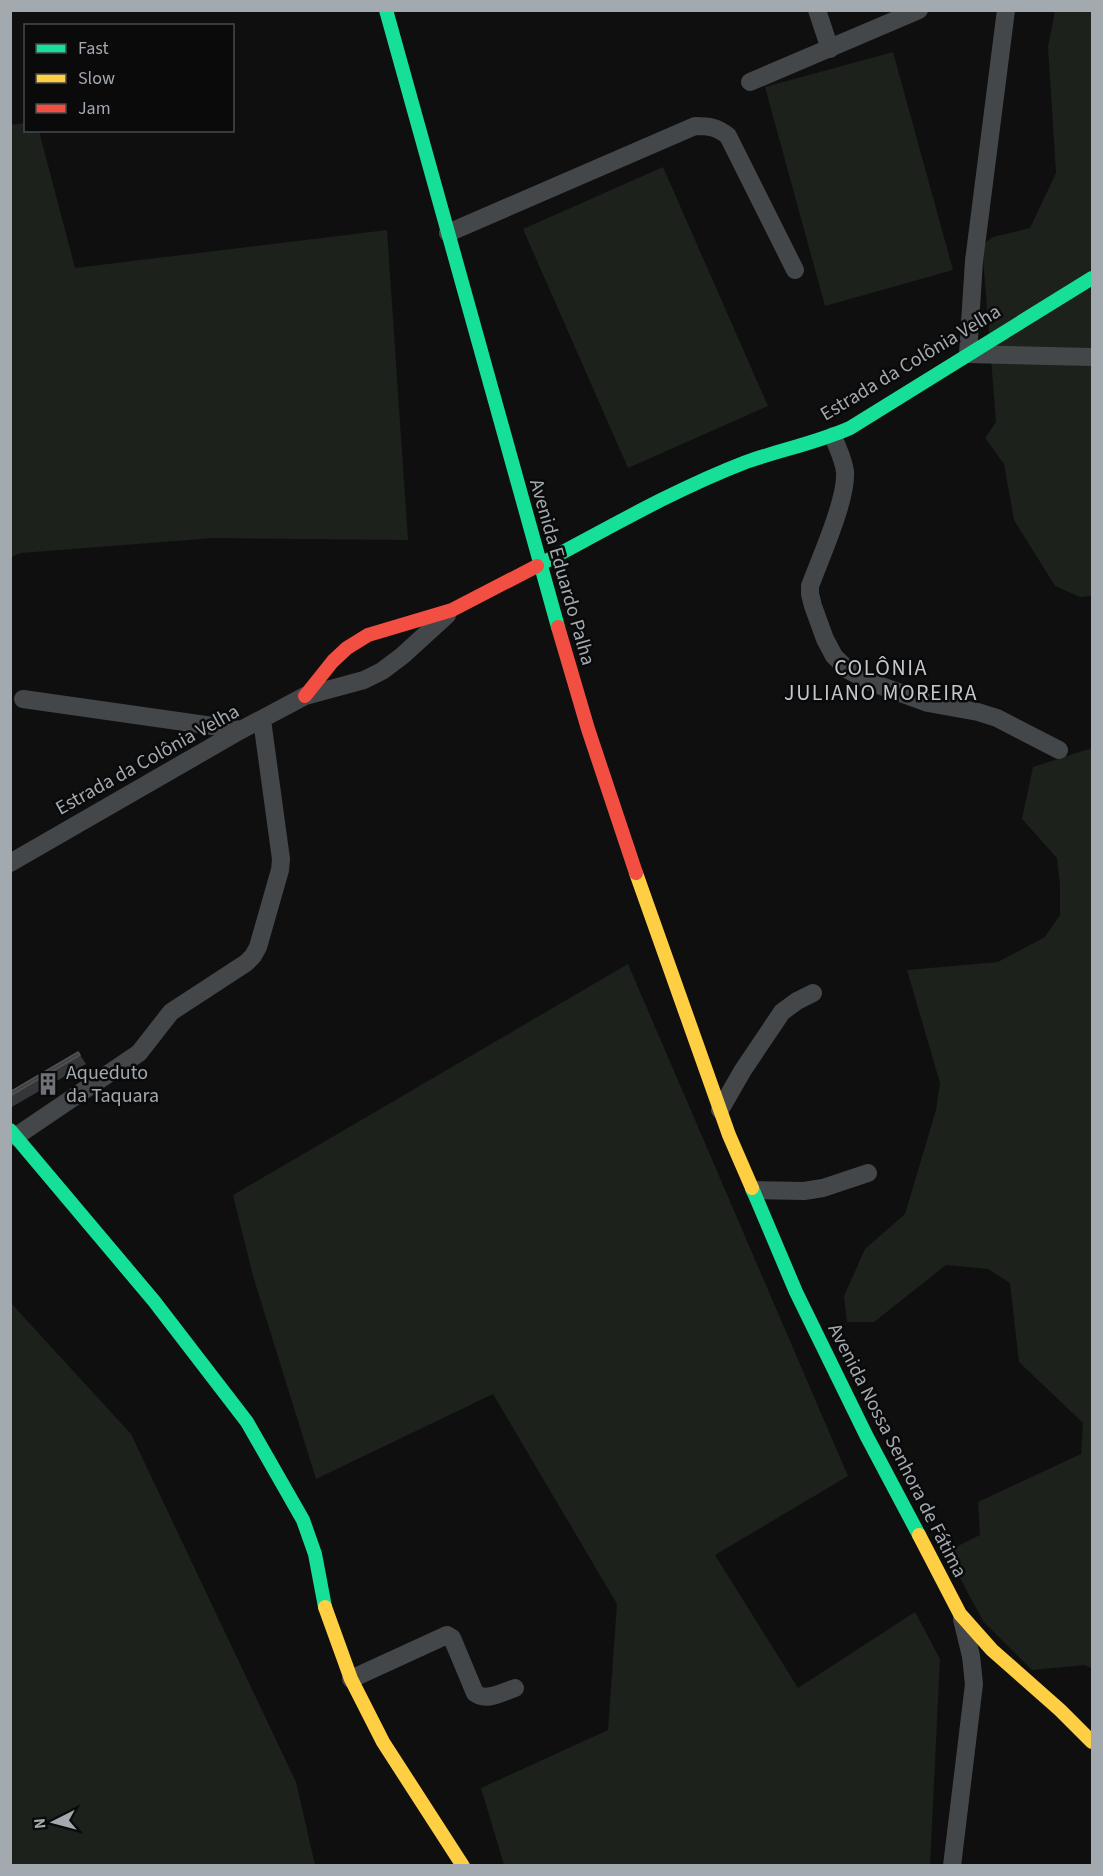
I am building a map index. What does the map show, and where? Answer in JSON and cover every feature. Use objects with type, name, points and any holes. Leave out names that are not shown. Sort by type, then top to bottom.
[{"type":"street","name":"Avenida Eduardo Palha","points":[[386,10],[539,564],[588,729],[640,888],[729,1135]]},
{"type":"street","points":[[817,10],[830,49]]},
{"type":"street","points":[[750,82],[919,10]]},
{"type":"street","points":[[1006,10],[974,261],[968,354],[1092,357]]},
{"type":"street","points":[[448,233],[695,126],[711,126],[728,136],[795,270]]},
{"type":"street","name":"Estrada da Colônia Velha","points":[[305,696],[333,661],[347,648],[368,635],[452,610],[690,486],[747,462],[833,436],[850,428],[1092,278]]},
{"type":"street","points":[[833,436],[845,471],[844,483],[838,508],[810,586],[810,594],[820,627],[834,656],[848,670],[873,683],[928,702],[997,718],[1059,750]]},
{"type":"street","name":"Estrada da Colônia Velha","points":[[10,862],[305,696],[364,680],[382,671],[402,656],[452,610]]},
{"type":"street","points":[[22,699],[241,730]]},
{"type":"street","points":[[262,720],[281,859],[280,870],[258,947],[253,956],[246,963],[171,1012],[139,1053],[13,1133],[154,1301],[247,1422],[303,1520],[315,1554],[327,1615],[351,1679],[383,1742],[463,1866]]},
{"type":"street","points":[[720,1110],[743,1070],[783,1012],[797,1001],[813,993]]},
{"type":"street","name":"Avenida Nossa Senhora de Fátima","points":[[729,1135],[801,1302],[866,1434],[960,1614],[992,1650],[1060,1710],[1092,1742]]},
{"type":"street","points":[[754,1190],[804,1191],[832,1185],[868,1173]]},
{"type":"street","points":[[952,1866],[974,1684],[971,1656],[960,1614]]},
{"type":"street","points":[[351,1679],[447,1635],[452,1638],[475,1693],[479,1696],[489,1696],[515,1688]]},
{"type":"shaded area","points":[[1055,11],[1092,11],[1092,596],[1080,597],[1055,586],[1014,520],[1004,464],[985,438],[996,422],[982,245],[993,237],[1030,228],[1056,173],[1048,47]]},
{"type":"shaded area","points":[[893,52],[953,270],[825,306],[765,87]]},
{"type":"shaded area","points":[[24,123],[24,132],[39,132],[75,268],[387,230],[408,540],[214,538],[21,553],[11,557],[10,125]]},
{"type":"shaded area","points":[[663,167],[768,406],[628,468],[523,229]]},
{"type":"shaded area","points":[[1092,748],[1092,1669],[1085,1665],[1032,1670],[983,1621],[946,1552],[980,1535],[978,1502],[1081,1454],[1083,1423],[1019,1362],[1010,1283],[988,1269],[946,1265],[874,1322],[847,1322],[844,1296],[865,1249],[905,1214],[936,1110],[940,1083],[907,970],[998,962],[1045,937],[1060,915],[1060,885],[1057,858],[1022,819],[1033,767]]},
{"type":"shaded area","points":[[628,964],[848,1476],[715,1555],[798,1688],[915,1612],[940,1659],[930,1865],[504,1865],[481,1788],[608,1730],[617,1604],[493,1394],[316,1479],[253,1276],[233,1195]]},
{"type":"shaded area","points":[[10,1302],[131,1434],[296,1782],[315,1865],[11,1865]]},
{"type":"building","points":[[78,1052],[80,1055],[10,1096],[10,1092]]},
{"type":"traffic: fast","points":[[386,10],[558,627]]},
{"type":"traffic: fast","points":[[537,566],[640,511],[719,473],[850,428],[1092,278]]},
{"type":"traffic: fast","points":[[10,1130],[154,1301],[247,1422],[303,1520],[315,1554],[325,1607]]},
{"type":"traffic: fast","points":[[752,1188],[796,1292],[866,1435],[919,1535]]},
{"type":"traffic: slow","points":[[636,873],[729,1135],[752,1188]]},
{"type":"traffic: slow","points":[[919,1535],[960,1614],[992,1650],[1060,1710],[1092,1742]]},
{"type":"traffic: slow","points":[[325,1607],[351,1679],[383,1742],[463,1866]]},
{"type":"traffic: jam","points":[[305,696],[333,661],[347,648],[368,635],[452,610],[537,566]]},
{"type":"traffic: jam","points":[[558,627],[588,729],[636,873]]},
{"type":"place","name":"Aqueduto da Taquara","points":[[48,1084]]},
{"type":"district","name":"COLÔNIA JULIANO MOREIRA","points":[[881,680]]}]
